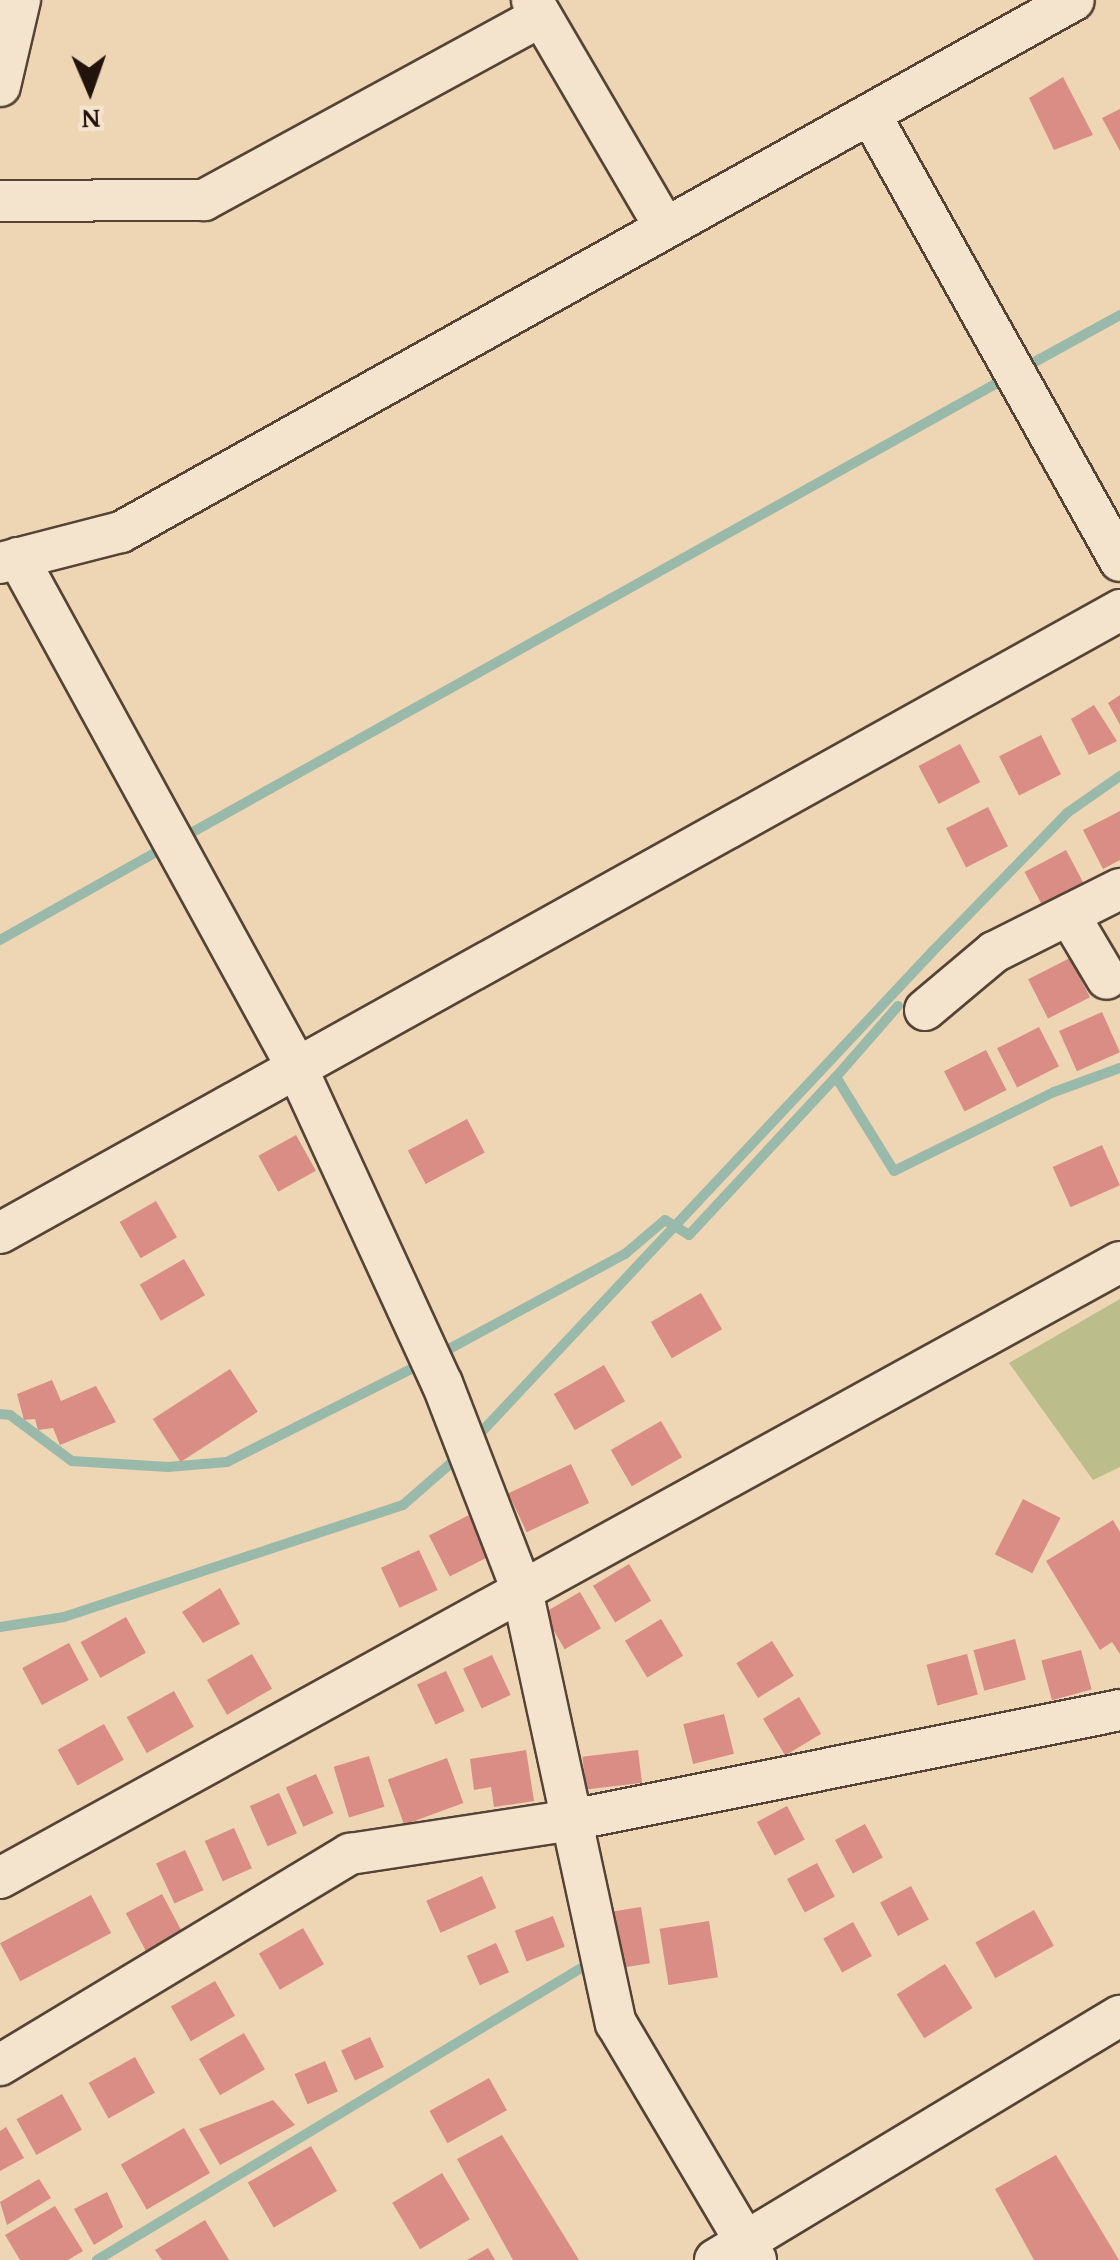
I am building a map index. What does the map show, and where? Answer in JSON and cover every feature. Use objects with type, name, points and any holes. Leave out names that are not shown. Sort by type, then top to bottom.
[{"type":"street","points":[[0,86],[20,0]]},
{"type":"street","points":[[1074,0],[122,532],[9,560],[295,1064],[442,1384],[522,1590],[616,2023],[739,2254],[1120,2016]]},
{"type":"street","points":[[0,201],[204,200],[536,8],[665,228]]},
{"type":"street","points":[[870,114],[1120,561]]},
{"type":"street","points":[[0,1233],[295,1064],[1120,610]]},
{"type":"street","points":[[925,1010],[994,952],[1120,889]]},
{"type":"street","points":[[1069,915],[1107,979]]},
{"type":"street","points":[[0,1878],[1120,1262]]},
{"type":"street","points":[[0,2065],[350,1854],[572,1820],[1120,1710]]},
{"type":"green space","points":[[1120,1299],[1120,1467],[1093,1480],[1009,1363]]},
{"type":"building","points":[[1063,77],[1093,135],[1054,150],[1029,98]]},
{"type":"building","points":[[1120,109],[1120,151],[1102,118]]},
{"type":"building","points":[[1120,695],[1120,725],[1108,703]]},
{"type":"building","points":[[1094,705],[1117,741],[1089,755],[1071,719]]},
{"type":"building","points":[[1041,735],[1061,774],[1019,796],[999,756]]},
{"type":"building","points":[[960,744],[980,782],[939,804],[919,766]]},
{"type":"building","points":[[988,807],[1008,846],[966,868],[946,828]]},
{"type":"building","points":[[1120,811],[1120,860],[1103,869],[1083,830]]},
{"type":"building","points":[[1066,850],[1086,888],[1045,910],[1025,872]]},
{"type":"building","points":[[1070,958],[1090,997],[1048,1019],[1028,979]]},
{"type":"building","points":[[1102,1012],[1120,1052],[1077,1071],[1059,1031]]},
{"type":"building","points":[[1039,1027],[1059,1066],[1017,1088],[997,1048]]},
{"type":"building","points":[[986,1050],[1006,1090],[965,1111],[944,1071]]},
{"type":"building","points":[[467,1119],[485,1153],[426,1184],[408,1150]]},
{"type":"building","points":[[296,1135],[316,1171],[278,1192],[258,1156]]},
{"type":"building","points":[[1102,1145],[1120,1185],[1071,1207],[1053,1167]]},
{"type":"building","points":[[156,1201],[177,1237],[141,1258],[120,1222]]},
{"type":"building","points":[[184,1259],[205,1295],[161,1321],[140,1284]]},
{"type":"building","points":[[701,1293],[722,1329],[672,1358],[651,1322]]},
{"type":"building","points":[[604,1365],[625,1401],[575,1430],[554,1394]]},
{"type":"building","points":[[230,1369],[258,1412],[181,1462],[153,1419]]},
{"type":"building","points":[[52,1380],[61,1401],[96,1386],[116,1422],[60,1445],[53,1428],[38,1430],[35,1419],[24,1420],[17,1394]]},
{"type":"building","points":[[661,1421],[682,1457],[632,1486],[611,1450]]},
{"type":"building","points":[[571,1464],[589,1503],[527,1532],[508,1493]]},
{"type":"building","points":[[1023,1499],[1060,1518],[1032,1573],[995,1554]]},
{"type":"building","points":[[469,1515],[490,1556],[450,1576],[429,1535]]},
{"type":"building","points":[[1113,1520],[1120,1532],[1120,1654],[1112,1642],[1100,1650],[1046,1561]]},
{"type":"building","points":[[419,1550],[438,1590],[400,1608],[381,1568]]},
{"type":"building","points":[[629,1564],[651,1601],[615,1622],[593,1586]]},
{"type":"building","points":[[220,1588],[240,1624],[203,1643],[182,1612]]},
{"type":"building","points":[[580,1592],[601,1628],[565,1649],[544,1613]]},
{"type":"building","points":[[126,1617],[146,1653],[100,1678],[81,1642]]},
{"type":"building","points":[[661,1619],[683,1656],[647,1677],[625,1641]]},
{"type":"building","points":[[1015,1639],[1026,1680],[984,1691],[973,1650]]},
{"type":"building","points":[[772,1641],[794,1676],[758,1698],[736,1663]]},
{"type":"building","points":[[69,1643],[89,1680],[42,1705],[22,1668]]},
{"type":"building","points":[[1081,1650],[1092,1690],[1052,1700],[1041,1661]]},
{"type":"building","points":[[252,1654],[272,1689],[227,1715],[207,1680]]},
{"type":"building","points":[[967,1654],[978,1695],[937,1705],[926,1665]]},
{"type":"building","points":[[492,1655],[511,1695],[482,1708],[463,1669]]},
{"type":"building","points":[[446,1671],[465,1711],[436,1724],[417,1685]]},
{"type":"building","points":[[174,1691],[194,1727],[147,1753],[127,1717]]},
{"type":"building","points":[[799,1697],[821,1734],[785,1755],[763,1719]]},
{"type":"building","points":[[724,1714],[734,1754],[693,1764],[683,1724]]},
{"type":"building","points":[[104,1724],[124,1760],[78,1786],[58,1750]]},
{"type":"building","points":[[526,1750],[534,1801],[494,1807],[491,1787],[474,1790],[470,1759]]},
{"type":"building","points":[[638,1750],[642,1783],[586,1790],[582,1757]]},
{"type":"building","points":[[369,1756],[384,1807],[349,1818],[334,1767]]},
{"type":"building","points":[[447,1758],[463,1803],[404,1825],[388,1780]]},
{"type":"building","points":[[316,1774],[333,1813],[303,1827],[286,1787]]},
{"type":"building","points":[[279,1793],[297,1833],[268,1846],[250,1806]]},
{"type":"building","points":[[787,1806],[805,1840],[775,1856],[757,1822]]},
{"type":"building","points":[[865,1824],[883,1858],[853,1874],[835,1840]]},
{"type":"building","points":[[234,1828],[252,1868],[223,1881],[205,1841]]},
{"type":"building","points":[[185,1850],[204,1890],[175,1903],[156,1864]]},
{"type":"building","points":[[817,1863],[835,1897],[805,1913],[787,1879]]},
{"type":"building","points":[[482,1876],[496,1908],[441,1933],[426,1901]]},
{"type":"building","points":[[911,1886],[929,1920],[898,1936],[880,1902]]},
{"type":"building","points":[[162,1894],[183,1934],[147,1953],[126,1913]]},
{"type":"building","points":[[91,1895],[111,1933],[20,1981],[0,1943]]},
{"type":"building","points":[[641,1907],[650,1963],[615,1969],[606,1912]]},
{"type":"building","points":[[1034,1910],[1054,1946],[995,1978],[975,1942]]},
{"type":"building","points":[[553,1916],[565,1947],[527,1962],[515,1931]]},
{"type":"building","points":[[709,1921],[718,1977],[669,1985],[660,1929]]},
{"type":"building","points":[[853,1922],[872,1956],[842,1973],[823,1938]]},
{"type":"building","points":[[303,1928],[324,1964],[280,1990],[259,1954]]},
{"type":"building","points":[[496,1943],[509,1972],[480,1985],[467,1956]]},
{"type":"building","points":[[945,1964],[973,2008],[924,2038],[897,1994]]},
{"type":"building","points":[[215,1981],[235,2016],[191,2041],[171,2006]]},
{"type":"building","points":[[244,2033],[265,2069],[220,2095],[199,2059]]},
{"type":"building","points":[[370,2037],[384,2067],[355,2080],[341,2051]]},
{"type":"building","points":[[135,2057],[155,2093],[109,2119],[89,2083]]},
{"type":"building","points":[[325,2061],[338,2091],[308,2104],[295,2074]]},
{"type":"building","points":[[489,2078],[507,2110],[447,2143],[430,2111]]},
{"type":"building","points":[[62,2094],[82,2130],[36,2155],[17,2119]]},
{"type":"building","points":[[273,2100],[295,2125],[220,2165],[199,2129]]},
{"type":"building","points":[[6,2127],[24,2158],[0,2171],[0,2131]]},
{"type":"building","points":[[184,2128],[210,2173],[147,2210],[121,2164]]},
{"type":"building","points":[[502,2135],[579,2260],[513,2260],[457,2159]]},
{"type":"building","points":[[311,2146],[337,2191],[274,2228],[248,2182]]},
{"type":"building","points":[[1056,2155],[1119,2260],[1034,2260],[995,2189]]},
{"type":"building","points":[[442,2173],[470,2219],[420,2249],[392,2203]]},
{"type":"building","points":[[39,2179],[51,2198],[7,2225],[0,2202]]},
{"type":"building","points":[[107,2192],[123,2227],[94,2245],[74,2209]]},
{"type":"building","points":[[55,2206],[83,2251],[68,2260],[20,2260],[5,2235]]},
{"type":"building","points":[[205,2220],[229,2260],[162,2260],[155,2250]]},
{"type":"building","points":[[488,2248],[495,2260],[467,2260]]},
{"type":"waterway","points":[[1020,370],[1120,315]]},
{"type":"waterway","points":[[182,838],[1006,378]]},
{"type":"waterway","points":[[473,1441],[1067,813],[1120,776]]},
{"type":"waterway","points":[[0,940],[167,846]]},
{"type":"waterway","points":[[898,1006],[836,1077],[894,1171],[1054,1092],[1120,1068]]},
{"type":"waterway","points":[[438,1355],[625,1254],[665,1220],[689,1235],[836,1077]]},
{"type":"waterway","points":[[0,1414],[10,1415],[72,1461],[168,1467],[227,1462],[423,1363]]},
{"type":"waterway","points":[[0,1627],[64,1617],[403,1505],[458,1457]]},
{"type":"waterway","points":[[97,2260],[581,1968]]}]
